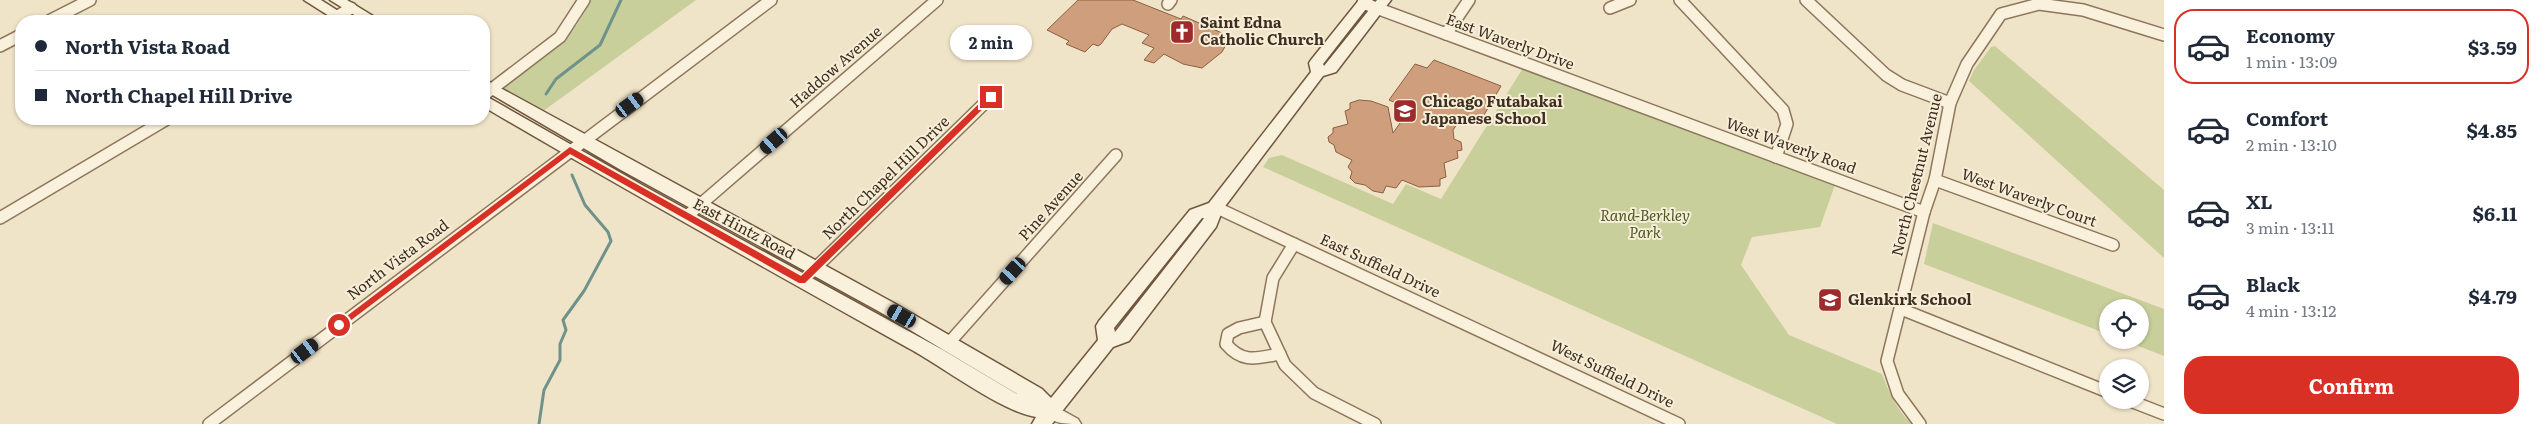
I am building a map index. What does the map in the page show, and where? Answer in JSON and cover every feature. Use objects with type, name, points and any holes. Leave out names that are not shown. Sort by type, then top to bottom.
[{"type":"main road","points":[[311,0],[337,15]]},
{"type":"main road","points":[[337,0],[341,15]]},
{"type":"main road","points":[[1046,418],[1107,342],[1123,336],[1210,223],[1215,207],[1318,72],[1331,69],[1373,3]]},
{"type":"main road","name":"East Hintz Road","points":[[490,94],[576,145],[688,216],[1046,418]]},
{"type":"main road","name":"East Hintz Road","points":[[576,145],[700,205],[815,267],[948,344],[1035,395],[1046,418]]},
{"type":"street","points":[[61,15],[90,0]]},
{"type":"street","points":[[490,89],[560,37],[584,0]]},
{"type":"street","name":"North Vista Road","points":[[209,424],[576,145],[771,0]]},
{"type":"street","name":"Haddow Avenue","points":[[688,216],[937,0]]},
{"type":"street","points":[[1446,34],[1469,0]]},
{"type":"street","points":[[1610,8],[1630,0]]},
{"type":"street","points":[[1680,0],[1783,110],[1787,124],[1776,157]]},
{"type":"street","points":[[1806,0],[1886,75],[1902,85],[1950,102]]},
{"type":"street","name":"East Waverly Drive","points":[[1373,3],[1446,34],[1647,108]]},
{"type":"street","name":"North Chestnut Avenue","points":[[1920,424],[1898,394],[1887,361],[1924,212],[1935,180],[1950,102],[1967,64],[2001,14],[2040,4],[2082,10],[2164,35]]},
{"type":"street","points":[[0,46],[15,38]]},
{"type":"street","name":"North Chapel Hill Drive","points":[[802,281],[991,97]]},
{"type":"street","name":"West Waverly Road","points":[[1647,108],[1924,212]]},
{"type":"street","points":[[0,218],[157,125]]},
{"type":"street","name":"Pine Avenue","points":[[948,344],[1116,156]]},
{"type":"street","name":"West Waverly Court","points":[[1935,180],[2113,245]]},
{"type":"street","name":"East Suffield Drive","points":[[1215,207],[1532,354]]},
{"type":"street","points":[[1294,244],[1273,278],[1265,322],[1285,365],[1314,392],[1375,424]]},
{"type":"street","points":[[1901,309],[2099,388]]},
{"type":"street","points":[[1265,322],[1239,328],[1228,334],[1226,344],[1234,355],[1250,359],[1280,354]]},
{"type":"street","name":"West Suffield Drive","points":[[1532,354],[1679,424]]},
{"type":"street","points":[[2149,408],[2164,414]]},
{"type":"street","name":"East Hintz Road","points":[[1046,418],[1072,424]]},
{"type":"green space","points":[[590,0],[696,0],[542,112],[500,89],[540,61],[564,40],[575,28]]},
{"type":"green space","points":[[1995,46],[2164,190],[2164,258],[1969,81],[1974,70],[1991,47]]},
{"type":"green space","name":"Rand-Berkley Park","points":[[1523,68],[1835,185],[1820,227],[1752,237],[1741,265],[1789,335],[1882,374],[1898,407],[1912,424],[1837,424],[1263,167],[1269,158],[1282,155],[1393,204],[1406,184],[1441,199]]},
{"type":"green space","points":[[1933,223],[2137,299],[2099,299],[2099,331],[1924,264]]},
{"type":"green space","points":[[2149,303],[2164,309],[2164,356],[2146,349],[2149,349]]},
{"type":"building","name":"Saint Edna Catholic Church","points":[[1078,0],[1133,0],[1181,19],[1183,16],[1224,34],[1222,37],[1228,41],[1222,52],[1202,68],[1183,64],[1164,54],[1154,63],[1144,60],[1154,48],[1142,43],[1149,35],[1122,24],[1112,29],[1101,44],[1098,46],[1093,44],[1085,52],[1066,44],[1069,41],[1047,30]]},
{"type":"building","name":"Chicago Futabakai Japanese School","points":[[1434,60],[1501,86],[1481,120],[1464,114],[1453,130],[1454,139],[1461,142],[1462,150],[1457,151],[1458,158],[1444,163],[1446,177],[1440,179],[1440,186],[1419,187],[1402,180],[1396,188],[1386,186],[1383,193],[1355,183],[1350,178],[1352,172],[1348,167],[1352,160],[1336,152],[1334,145],[1329,142],[1328,137],[1333,133],[1333,128],[1348,124],[1345,111],[1350,109],[1350,103],[1359,100],[1371,101],[1388,107],[1393,133],[1410,109],[1389,100],[1415,64],[1427,68]]},
{"type":"waterway","points":[[546,94],[556,79],[600,45],[621,0]]},
{"type":"waterway","points":[[539,424],[544,390],[560,360],[560,344],[566,330],[563,320],[584,291],[611,241],[608,232],[585,205],[572,175]]},
{"type":"place","name":"Saint Edna Catholic Church","points":[[1182,32]]},
{"type":"place","name":"Chicago Futabakai Japanese School","points":[[1405,111]]},
{"type":"place","name":"Glenkirk School","points":[[1830,300]]},
{"type":"route","points":[[339,325],[570,150],[802,281],[991,97]]}]
